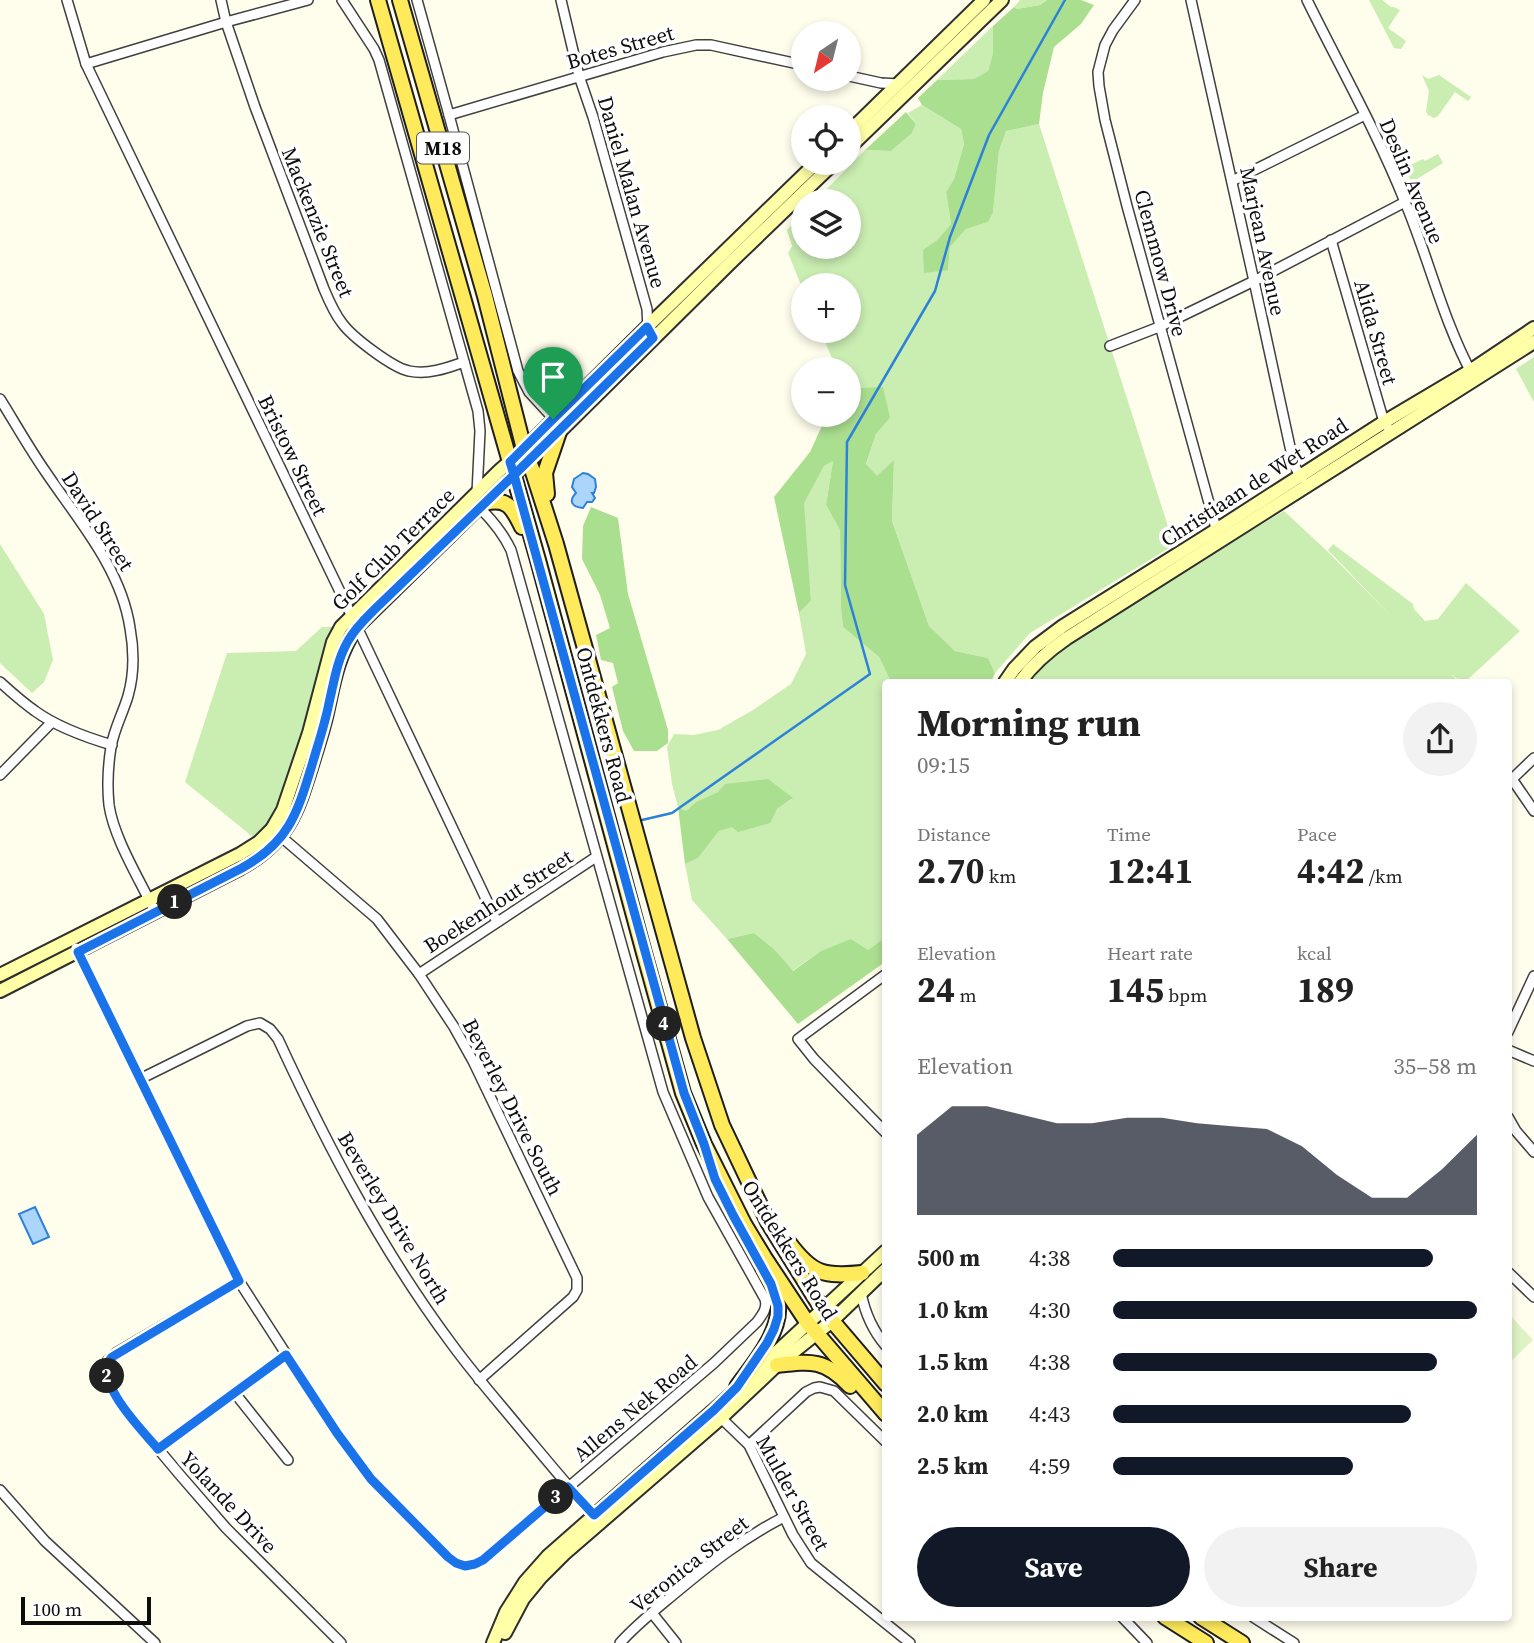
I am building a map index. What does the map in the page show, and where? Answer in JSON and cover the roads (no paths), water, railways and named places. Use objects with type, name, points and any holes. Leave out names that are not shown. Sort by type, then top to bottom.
[{"type":"main road","name":"Ontdekkers Road","points":[[378,0],[538,560],[680,1081],[704,1144],[744,1224],[811,1328],[882,1409]]},
{"type":"main road","name":"Ontdekkers Road","points":[[400,0],[485,296],[526,456],[556,544],[693,1038],[722,1125],[758,1203],[791,1261],[827,1315],[882,1379]]},
{"type":"main road","points":[[556,544],[545,473],[558,426]]},
{"type":"main road","points":[[480,501],[504,502],[511,507],[538,560]]},
{"type":"main road","points":[[704,1144],[715,1179],[771,1284],[778,1306],[774,1329],[767,1343],[737,1387]]},
{"type":"main road","points":[[758,1203],[808,1266],[825,1273],[862,1273]]},
{"type":"main road","points":[[777,1365],[809,1361],[827,1366],[882,1418]]},
{"type":"main road","points":[[1171,1621],[1206,1643]]},
{"type":"main road","points":[[1207,1621],[1242,1643]]},
{"type":"street","name":"Bristow Street","points":[[67,0],[86,64],[496,922]]},
{"type":"street","name":"Mackenzie Street","points":[[221,0],[255,107],[324,289],[342,324],[356,338],[407,371],[434,371],[464,362]]},
{"type":"street","points":[[86,64],[307,0]]},
{"type":"street","points":[[342,0],[368,37],[379,60],[478,411],[480,501]]},
{"type":"street","points":[[416,0],[519,371],[529,392],[558,426]]},
{"type":"street","name":"Daniel Malan Avenue","points":[[561,0],[579,76],[653,325]]},
{"type":"street","points":[[861,135],[984,0]]},
{"type":"street","points":[[861,122],[1002,0]]},
{"type":"street","name":"Clemmow Drive","points":[[1135,0],[1112,30],[1105,45],[1098,72],[1099,86],[1105,120],[1159,327],[1218,535]]},
{"type":"street","name":"Marjean Avenue","points":[[1191,0],[1292,456],[1303,481]]},
{"type":"street","name":"Deslin Avenue","points":[[1307,0],[1405,202],[1452,332],[1472,375]]},
{"type":"street","name":"Botes Street","points":[[449,115],[663,51],[696,45],[727,48],[791,62]]},
{"type":"street","points":[[861,79],[903,88]]},
{"type":"street","points":[[1232,181],[1365,115]]},
{"type":"street","name":"Golf Club Terrace","points":[[0,991],[78,952],[277,833],[309,733],[333,642],[341,626],[354,622],[558,426],[653,325],[804,175]]},
{"type":"street","name":"Golf Club Terrace","points":[[653,325],[821,175]]},
{"type":"street","points":[[1110,346],[1159,327],[1254,281],[1405,202]]},
{"type":"street","name":"Alida Street","points":[[1331,240],[1387,427]]},
{"type":"street","name":"Christiaan de Wet Road","points":[[1472,375],[1534,328]]},
{"type":"street","name":"Christiaan de Wet Road","points":[[1007,679],[1023,659],[1046,638],[1218,535],[1472,375],[1534,342]]},
{"type":"street","name":"David Street","points":[[0,399],[106,561],[127,608],[132,675],[112,745],[108,778],[109,807],[120,841],[152,906]]},
{"type":"street","name":"Ontdekkers Road","points":[[480,501],[511,550],[663,1092],[708,1197],[765,1299],[763,1314],[744,1335]]},
{"type":"street","name":"Christiaan de Wet Road","points":[[1022,679],[1051,649],[1218,535]]},
{"type":"street","points":[[0,682],[52,722],[112,745]]},
{"type":"street","points":[[0,775],[52,722]]},
{"type":"street","points":[[1512,778],[1534,758]]},
{"type":"street","points":[[1512,783],[1534,811]]},
{"type":"street","name":"Beverley Drive South","points":[[277,833],[377,919],[419,974],[473,1061],[577,1278],[577,1290],[573,1297],[480,1380]]},
{"type":"street","name":"Boekenhout Street","points":[[419,974],[596,857]]},
{"type":"street","name":"Golf Club Terrace","points":[[0,975],[72,939],[152,906]]},
{"type":"street","points":[[72,939],[239,1281],[286,1355],[158,1449]]},
{"type":"street","points":[[1512,1023],[1534,975]]},
{"type":"street","points":[[882,977],[797,1040],[882,1129]]},
{"type":"street","name":"Beverley Drive North","points":[[140,1079],[247,1026],[260,1023],[270,1029],[278,1039],[340,1167],[387,1247],[450,1342],[597,1519]]},
{"type":"street","points":[[1512,1052],[1534,1061]]},
{"type":"street","points":[[1512,1124],[1534,1152]]},
{"type":"street","points":[[827,1315],[862,1273],[882,1255]]},
{"type":"street","points":[[717,1414],[737,1387],[827,1315],[861,1293],[882,1273]]},
{"type":"street","points":[[1512,1276],[1534,1297]]},
{"type":"street","name":"Yolande Drive","points":[[239,1281],[116,1353],[108,1360],[107,1376],[118,1401],[226,1528],[341,1643]]},
{"type":"street","name":"Ontdekkers Road","points":[[861,1293],[863,1307],[882,1340]]},
{"type":"street","points":[[493,1643],[506,1612],[525,1583],[548,1556],[597,1519],[777,1365],[811,1328]]},
{"type":"street","name":"Allens Nek Road","points":[[286,1355],[371,1479],[448,1557],[465,1566],[483,1560],[744,1335]]},
{"type":"street","points":[[749,1444],[806,1392],[820,1387],[841,1397],[882,1437]]},
{"type":"street","points":[[234,1392],[288,1460]]},
{"type":"street","name":"Mulder Street","points":[[717,1414],[749,1444],[784,1517],[811,1563],[882,1620]]},
{"type":"street","points":[[0,1490],[45,1541],[155,1643]]},
{"type":"street","name":"Veronica Street","points":[[620,1643],[728,1550],[784,1517]]},
{"type":"street","points":[[501,1643],[523,1599],[597,1519]]},
{"type":"street","points":[[652,1613],[676,1643]]},
{"type":"street","name":"Mulder Street","points":[[883,1621],[910,1643]]},
{"type":"street","points":[[1126,1621],[1147,1643]]},
{"type":"street","points":[[1259,1621],[1294,1643]]},
{"type":"water","points":[[583,473],[595,479],[596,487],[592,493],[595,498],[583,508],[574,505],[572,501],[576,493],[572,487],[574,479]]},
{"type":"water","points":[[35,1207],[49,1237],[33,1244],[19,1214]]},
{"type":"waterway","points":[[642,820],[672,813],[870,674],[845,585],[847,442],[935,291],[950,237],[989,135],[1065,0]]}]
